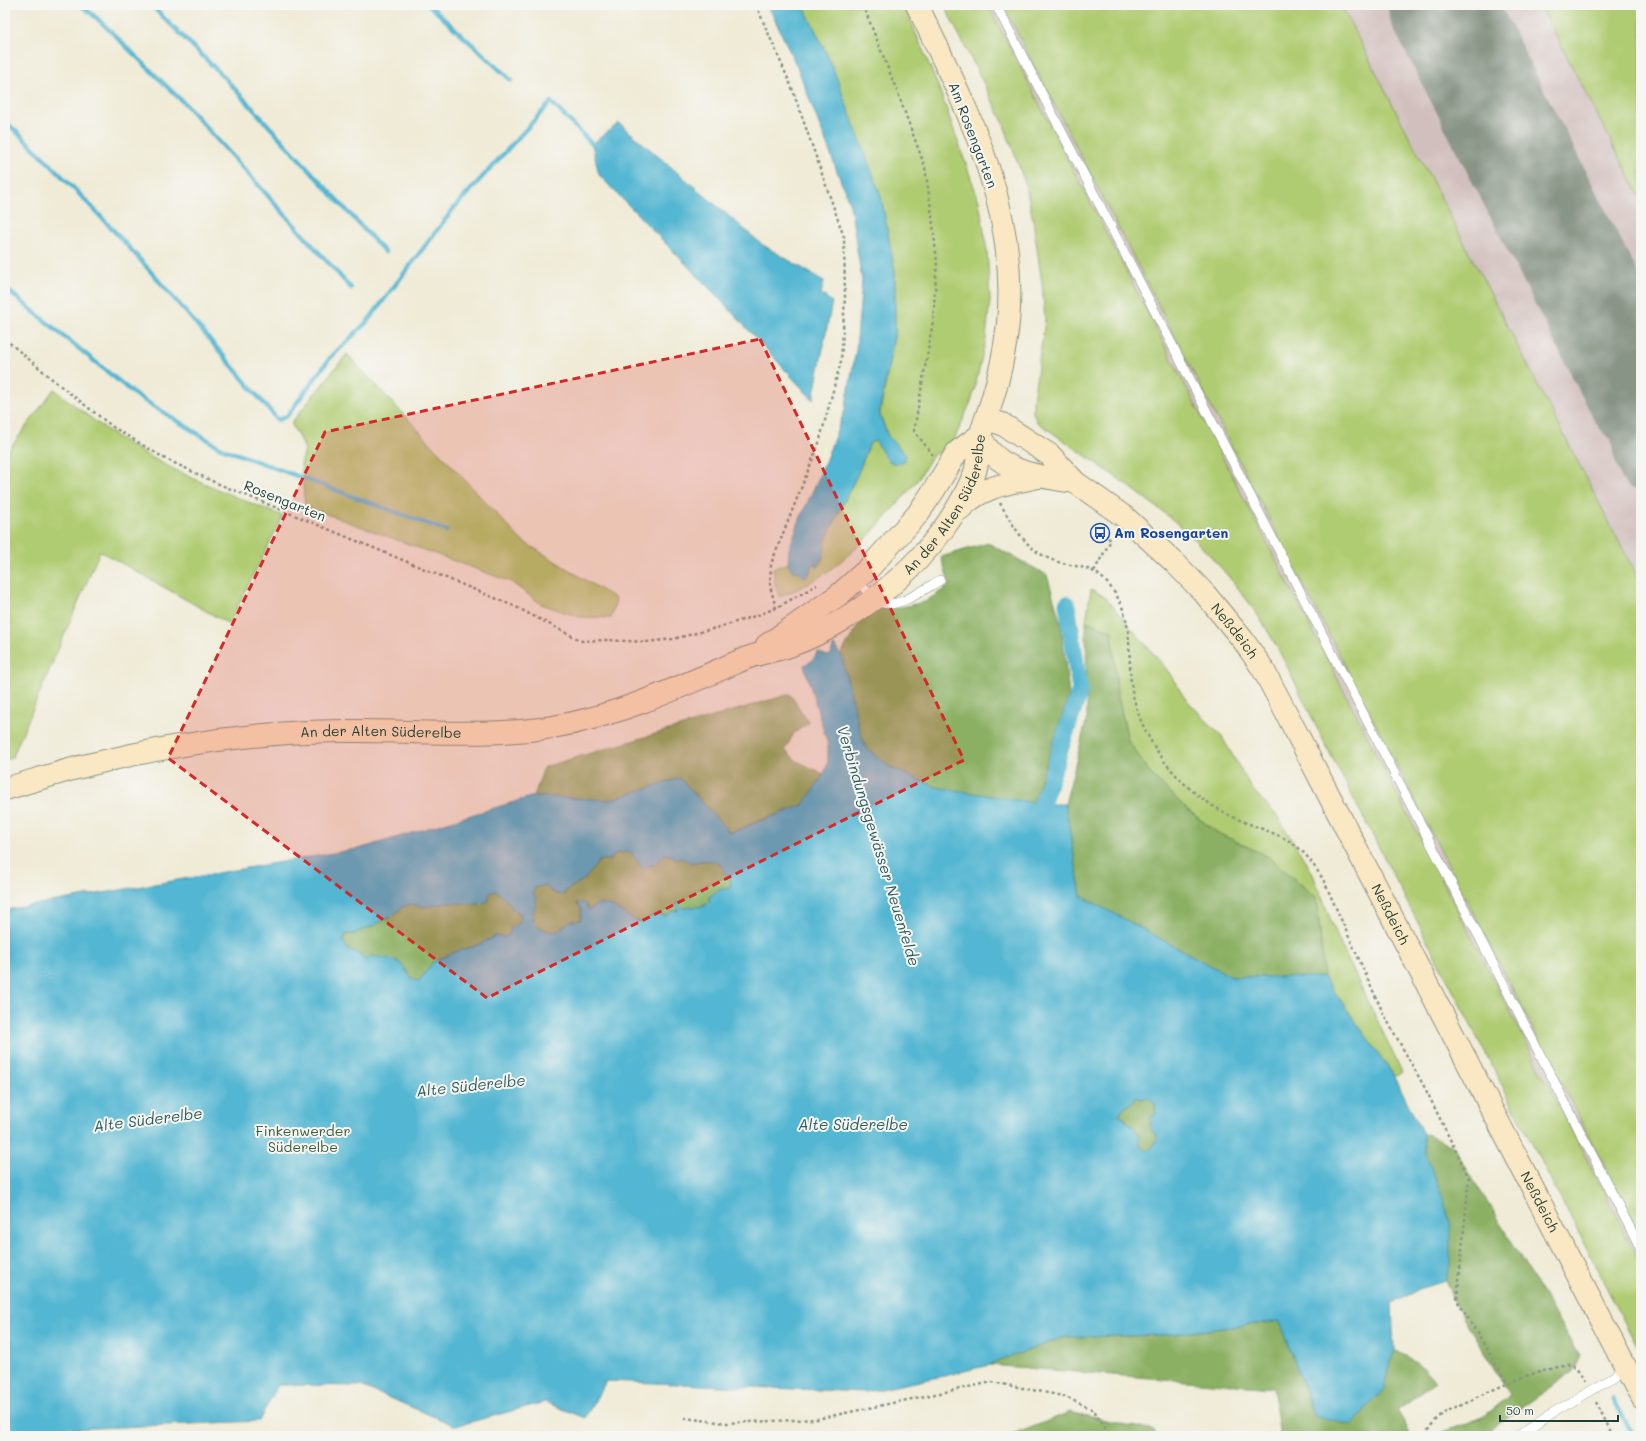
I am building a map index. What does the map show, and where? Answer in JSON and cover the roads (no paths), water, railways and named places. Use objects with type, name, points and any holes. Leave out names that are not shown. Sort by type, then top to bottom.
[{"type":"main road","name":"Am Rosengarten","points":[[916,5],[968,112],[988,167],[1003,224],[1007,248],[1009,275],[1008,324],[996,386],[983,427]]},
{"type":"main road","name":"Neßdeich","points":[[1075,482],[1039,477],[999,460],[987,449],[983,427],[1002,424],[1050,455],[1075,482],[1126,518],[1175,563],[1244,640],[1263,670],[1641,1396]]},
{"type":"main road","name":"An der Alten Süderelbe","points":[[5,789],[83,766],[127,755],[227,738],[341,731],[484,733],[522,731],[555,726],[634,706],[659,697],[750,656],[791,645],[825,630],[841,621],[874,598],[914,564],[954,516],[975,473],[983,427]]},
{"type":"main road","name":"An der Alten Süderelbe","points":[[750,656],[820,609],[856,580],[881,556],[917,515],[957,452],[983,427]]},
{"type":"main road","points":[[954,516],[969,499],[992,488],[1039,477]]},
{"type":"lane","points":[[996,5],[1641,1249]]},
{"type":"lane","points":[[856,580],[874,598],[884,602],[901,602],[940,580]]},
{"type":"lane","points":[[1518,1436],[1547,1416],[1627,1370]]},
{"type":"water","points":[[768,5],[803,5],[831,63],[881,196],[895,271],[895,332],[879,413],[888,436],[906,455],[904,462],[894,464],[890,462],[876,441],[870,443],[858,473],[826,539],[823,558],[820,560],[819,567],[816,567],[815,562],[809,574],[805,577],[803,577],[798,571],[793,572],[788,564],[789,549],[845,410],[856,350],[862,281],[850,205],[798,69]]},
{"type":"water","points":[[619,123],[763,245],[824,281],[821,294],[832,302],[813,400],[716,295],[599,175],[592,144]]},
{"type":"water","name":"Alte Süderelbe","points":[[833,646],[835,646],[841,654],[859,728],[866,748],[892,768],[935,787],[1042,804],[1065,804],[1081,896],[1232,977],[1324,977],[1395,1077],[1422,1132],[1425,1153],[1439,1187],[1450,1221],[1450,1265],[1445,1281],[1419,1289],[1392,1304],[1394,1350],[1384,1389],[1352,1425],[1315,1417],[1280,1321],[1167,1335],[1064,1337],[989,1365],[866,1392],[606,1381],[585,1418],[545,1402],[456,1426],[361,1386],[278,1385],[259,1421],[5,1432],[5,910],[362,848],[534,796],[610,800],[680,778],[730,833],[803,805],[824,774],[828,761],[828,745],[804,665],[812,661],[819,652],[827,656],[831,655]],"holes":[[[631,852],[642,868],[656,864],[665,854],[674,856],[676,859],[683,859],[693,863],[701,861],[716,862],[723,866],[723,871],[730,878],[731,884],[728,889],[720,890],[709,897],[710,901],[705,906],[683,908],[678,903],[676,904],[679,908],[678,911],[672,911],[670,914],[665,916],[658,913],[642,923],[613,907],[601,904],[596,905],[589,910],[585,904],[582,903],[576,903],[581,909],[581,920],[570,921],[558,931],[551,932],[539,927],[532,920],[536,903],[533,893],[535,888],[546,885],[551,892],[564,895],[565,891],[585,879],[600,860],[610,860],[616,853]],[[496,891],[510,904],[513,910],[520,913],[521,917],[519,923],[511,928],[509,935],[504,937],[496,936],[478,945],[455,952],[433,962],[419,981],[412,978],[404,967],[398,962],[372,956],[365,960],[360,954],[349,950],[343,941],[346,934],[353,934],[366,929],[392,916],[404,906],[412,904],[424,907],[447,903],[480,904],[489,901],[491,892]],[[1136,1097],[1142,1099],[1147,1097],[1156,1104],[1156,1114],[1150,1118],[1152,1132],[1157,1135],[1157,1142],[1151,1149],[1145,1151],[1139,1144],[1139,1136],[1134,1128],[1119,1114],[1125,1106],[1133,1102]]]},
{"type":"waterway","points":[[81,5],[98,19],[187,106],[351,288]]},
{"type":"waterway","points":[[151,5],[221,74],[385,252]]},
{"type":"waterway","points":[[429,5],[511,80]]},
{"type":"waterway","points":[[5,121],[78,192],[112,229],[180,305],[278,420],[287,416],[330,358],[367,322],[454,208],[551,102],[592,144]]},
{"type":"waterway","points":[[5,288],[137,396],[221,448],[447,531]]},
{"type":"waterway","points":[[1032,826],[1042,804],[1080,690],[1067,604]]},
{"type":"waterway","points":[[1613,1398],[1633,1436]]},
{"type":"place","name":"Am Rosengarten","points":[[1100,533]]},
{"type":"water label","name":"Verbindungsgewässer Neuenfelde","points":[[878,846]]},
{"type":"park label","name":"Finkenwerder Süderelbe","points":[[303,1140]]}]
